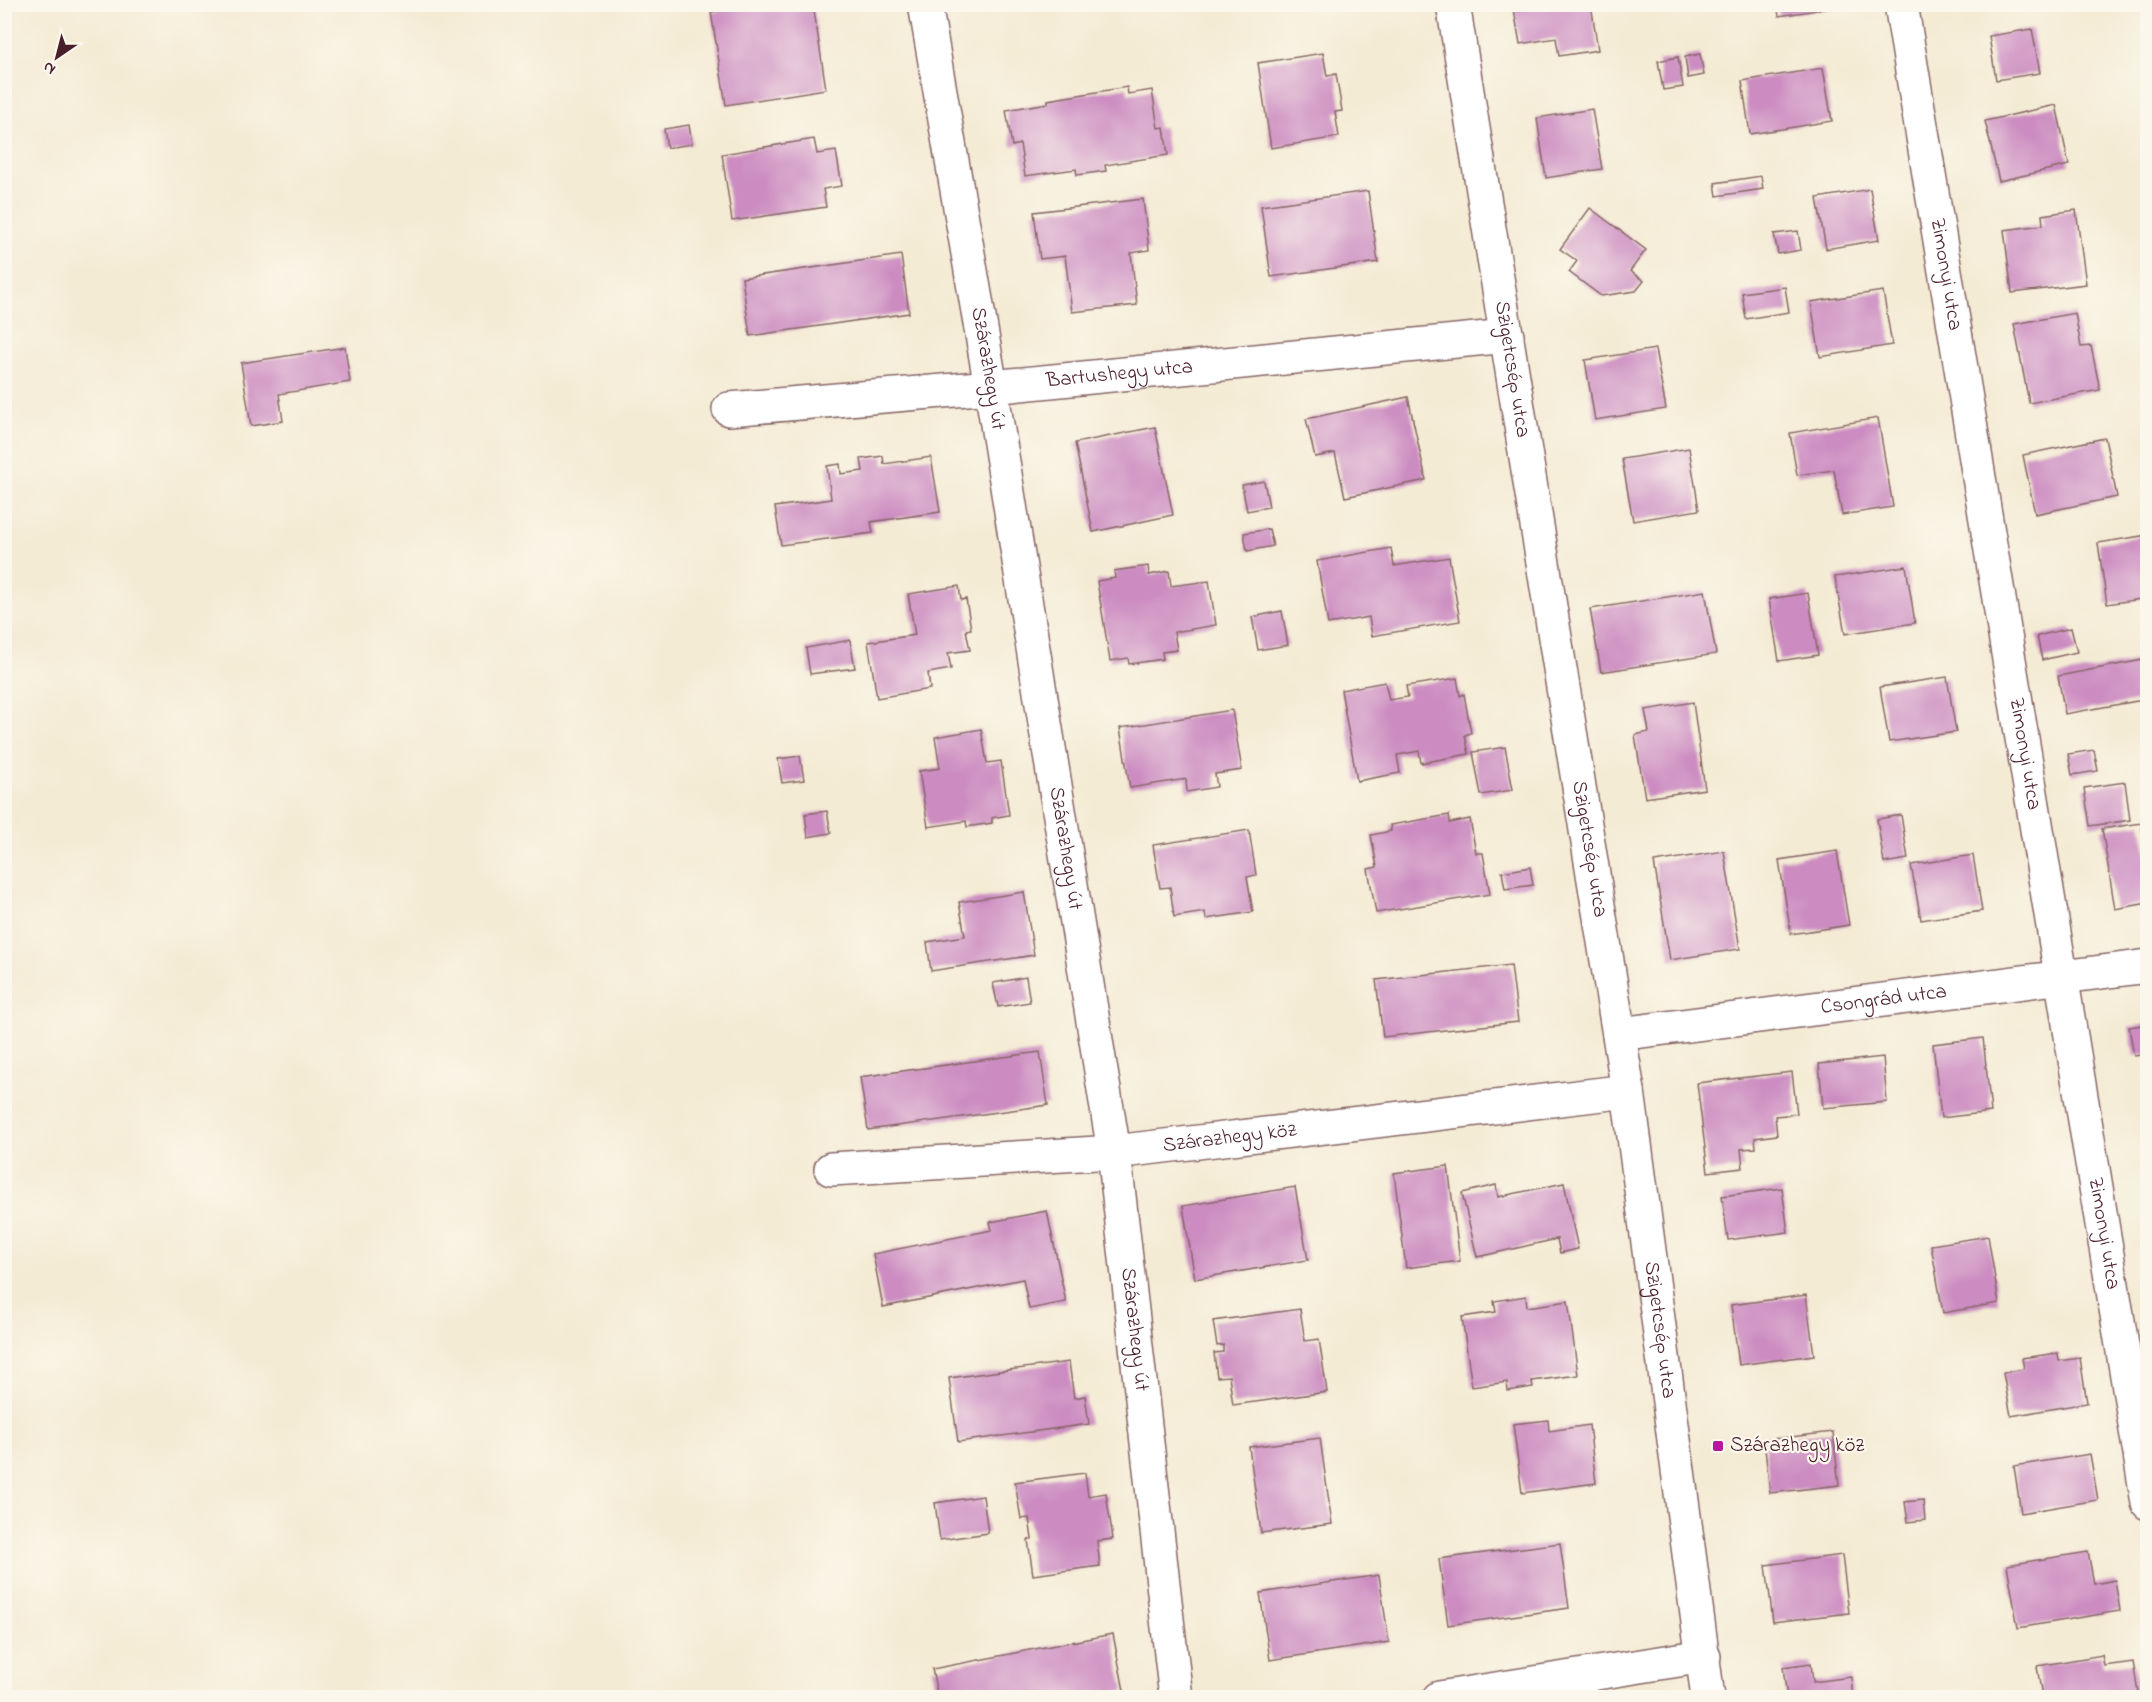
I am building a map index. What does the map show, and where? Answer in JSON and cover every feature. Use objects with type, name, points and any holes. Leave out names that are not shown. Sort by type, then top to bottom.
[{"type":"street","name":"Szárazhegy út","points":[[926,4],[991,387],[1114,1152],[1176,1698]]},
{"type":"street","name":"Szigetcsép utca","points":[[1453,4],[1628,1091],[1708,1698]]},
{"type":"street","name":"Zimonyi utca","points":[[1901,4],[2148,1503]]},
{"type":"street","name":"Bartushegy utca","points":[[729,409],[991,387],[1507,336]]},
{"type":"street","name":"Csongrád utca","points":[[1619,1034],[2148,966]]},
{"type":"street","name":"Szárazhegy köz","points":[[831,1169],[1114,1152],[1628,1091]]},
{"type":"street","points":[[1439,1698],[1704,1656]]},
{"type":"building","points":[[760,4],[813,4],[826,89],[726,105],[711,12]]},
{"type":"building","points":[[1513,4],[1591,4],[1598,50],[1559,56],[1556,38],[1520,44]]},
{"type":"building","points":[[1777,4],[1836,4],[1837,7],[1779,16]]},
{"type":"building","points":[[2032,29],[2040,73],[1996,80],[1989,36]]},
{"type":"building","points":[[1323,53],[1327,76],[1336,74],[1342,111],[1335,112],[1339,137],[1271,148],[1258,63]]},
{"type":"building","points":[[1700,54],[1704,75],[1688,78],[1685,57]]},
{"type":"building","points":[[1678,57],[1683,87],[1663,90],[1658,61]]},
{"type":"building","points":[[1823,68],[1832,121],[1750,134],[1742,81]]},
{"type":"building","points":[[1127,87],[1128,94],[1152,90],[1158,128],[1164,127],[1168,155],[1105,165],[1106,171],[1077,175],[1076,169],[1025,176],[1020,144],[1012,146],[1006,110],[1048,103],[1048,100]]},
{"type":"building","points":[[2056,105],[2069,165],[1999,181],[1985,121]]},
{"type":"building","points":[[1592,109],[1602,169],[1546,178],[1537,118]]},
{"type":"building","points":[[689,125],[692,144],[667,148],[664,129]]},
{"type":"building","points":[[814,139],[817,154],[836,151],[842,186],[823,189],[826,207],[732,221],[722,154]]},
{"type":"building","points":[[1761,176],[1763,189],[1717,196],[1715,183]]},
{"type":"building","points":[[1870,189],[1879,240],[1826,249],[1817,198]]},
{"type":"building","points":[[1368,191],[1378,262],[1271,277],[1261,206]]},
{"type":"building","points":[[1143,199],[1149,250],[1131,253],[1137,305],[1072,312],[1065,256],[1040,259],[1034,212]]},
{"type":"building","points":[[1590,208],[1646,250],[1630,271],[1644,281],[1636,291],[1601,296],[1569,272],[1577,261],[1560,249]]},
{"type":"building","points":[[2076,210],[2086,284],[2012,293],[2004,230],[2043,225],[2042,215]]},
{"type":"building","points":[[1798,231],[1801,250],[1778,254],[1774,234]]},
{"type":"building","points":[[901,255],[909,313],[750,336],[742,278]]},
{"type":"building","points":[[1785,287],[1789,312],[1746,319],[1742,293]]},
{"type":"building","points":[[2148,289],[2148,314],[2145,314],[2141,290]]},
{"type":"building","points":[[1883,291],[1892,345],[1820,357],[1811,302]]},
{"type":"building","points":[[2075,313],[2081,347],[2091,346],[2100,390],[2029,403],[2014,324]]},
{"type":"building","points":[[345,347],[350,382],[279,394],[283,421],[251,426],[241,363]]},
{"type":"building","points":[[1655,349],[1666,409],[1595,420],[1585,360]]},
{"type":"building","points":[[1408,397],[1426,480],[1345,497],[1335,453],[1315,457],[1306,419]]},
{"type":"building","points":[[1878,418],[1893,507],[1842,515],[1834,470],[1797,475],[1790,433]]},
{"type":"building","points":[[1155,427],[1173,515],[1093,532],[1075,443]]},
{"type":"building","points":[[2105,438],[2117,497],[2035,514],[2023,455]]},
{"type":"building","points":[[1689,448],[1699,510],[1633,521],[1622,459]]},
{"type":"building","points":[[883,456],[884,464],[931,457],[940,512],[871,522],[873,533],[781,545],[775,507],[831,499],[827,466],[840,464],[841,474],[863,471],[861,459]]},
{"type":"building","points":[[1264,481],[1269,507],[1247,511],[1242,485]]},
{"type":"building","points":[[1269,529],[1273,546],[1247,551],[1244,533]]},
{"type":"building","points":[[2148,535],[2148,598],[2107,604],[2098,543]]},
{"type":"building","points":[[1391,548],[1394,566],[1449,557],[1460,621],[1372,636],[1369,617],[1328,624],[1317,561]]},
{"type":"building","points":[[1148,566],[1149,575],[1169,571],[1171,586],[1209,581],[1216,625],[1174,632],[1177,650],[1162,652],[1163,659],[1129,664],[1128,658],[1110,661],[1097,581],[1115,578],[1114,571]]},
{"type":"building","points":[[1906,566],[1915,623],[1845,634],[1835,577]]},
{"type":"building","points":[[959,586],[961,600],[966,599],[971,629],[966,630],[970,650],[948,653],[951,669],[928,673],[930,689],[877,698],[868,642],[915,635],[908,594]]},
{"type":"building","points":[[1705,591],[1716,654],[1601,672],[1590,609]]},
{"type":"building","points":[[1808,593],[1818,655],[1779,661],[1769,599]]},
{"type":"building","points":[[1282,611],[1288,645],[1258,650],[1252,617]]},
{"type":"building","points":[[2071,628],[2077,652],[2042,660],[2037,636]]},
{"type":"building","points":[[850,640],[855,668],[810,674],[806,648]]},
{"type":"building","points":[[2148,659],[2148,699],[2065,714],[2058,676]]},
{"type":"building","points":[[1947,677],[1956,732],[1889,742],[1880,687]]},
{"type":"building","points":[[1457,678],[1460,696],[1464,694],[1471,733],[1465,735],[1469,754],[1421,763],[1419,751],[1397,755],[1400,773],[1357,781],[1341,690],[1385,682],[1389,700],[1408,697],[1406,686]]},
{"type":"building","points":[[1693,702],[1705,789],[1645,798],[1635,735],[1649,732],[1645,710]]},
{"type":"building","points":[[1232,710],[1242,770],[1215,774],[1217,787],[1187,792],[1186,779],[1130,788],[1120,728]]},
{"type":"building","points":[[981,729],[987,763],[1001,761],[1009,815],[992,818],[992,823],[967,827],[966,821],[928,827],[919,771],[940,768],[935,737]]},
{"type":"building","points":[[1505,747],[1513,790],[1481,795],[1473,752]]},
{"type":"building","points":[[2094,750],[2098,771],[2072,775],[2068,754]]},
{"type":"building","points":[[800,756],[804,780],[782,783],[778,759]]},
{"type":"building","points":[[2125,782],[2130,820],[2090,826],[2084,788]]},
{"type":"building","points":[[827,811],[831,833],[808,837],[805,814]]},
{"type":"building","points":[[1449,815],[1450,823],[1470,819],[1476,853],[1483,853],[1490,894],[1376,913],[1368,869],[1377,867],[1371,835],[1391,831],[1390,825]]},
{"type":"building","points":[[1901,815],[1908,859],[1884,863],[1877,819]]},
{"type":"building","points":[[2141,823],[2148,860],[2148,903],[2115,909],[2102,829]]},
{"type":"building","points":[[1249,830],[1256,875],[1247,877],[1253,912],[1206,919],[1205,912],[1174,917],[1170,887],[1160,888],[1153,845]]},
{"type":"building","points":[[1724,851],[1740,949],[1670,960],[1654,862]]},
{"type":"building","points":[[1837,851],[1849,925],[1791,934],[1779,860]]},
{"type":"building","points":[[1973,855],[1982,911],[1921,920],[1911,865]]},
{"type":"building","points":[[1530,867],[1533,885],[1505,889],[1502,872]]},
{"type":"building","points":[[1024,892],[1034,955],[931,971],[927,942],[965,936],[959,902]]},
{"type":"building","points":[[1511,965],[1518,1022],[1383,1037],[1376,980]]},
{"type":"building","points":[[1026,977],[1030,1002],[998,1007],[993,983]]},
{"type":"building","points":[[2148,1024],[2148,1054],[2134,1056],[2129,1027]]},
{"type":"building","points":[[1983,1038],[1991,1112],[1941,1118],[1933,1044]]},
{"type":"building","points":[[1040,1052],[1048,1105],[868,1130],[860,1077]]},
{"type":"building","points":[[1883,1057],[1887,1102],[1823,1108],[1819,1064]]},
{"type":"building","points":[[1792,1072],[1797,1114],[1775,1116],[1777,1135],[1755,1138],[1756,1148],[1741,1149],[1743,1168],[1708,1172],[1697,1083]]},
{"type":"building","points":[[1448,1166],[1460,1261],[1406,1268],[1394,1173]]},
{"type":"building","points":[[1564,1183],[1578,1249],[1560,1253],[1557,1239],[1477,1257],[1462,1193],[1496,1185],[1498,1197]]},
{"type":"building","points":[[1295,1187],[1308,1260],[1195,1279],[1183,1206]]},
{"type":"building","points":[[1782,1188],[1788,1232],[1728,1240],[1722,1196]]},
{"type":"building","points":[[1047,1211],[1066,1302],[1029,1309],[1023,1279],[883,1307],[873,1254],[992,1230],[990,1222]]},
{"type":"building","points":[[1988,1236],[1999,1303],[1943,1313],[1931,1245]]},
{"type":"building","points":[[1806,1295],[1814,1355],[1739,1365],[1731,1305]]},
{"type":"building","points":[[1526,1296],[1527,1307],[1568,1301],[1578,1375],[1532,1381],[1533,1387],[1508,1391],[1507,1382],[1472,1387],[1462,1317],[1496,1312],[1494,1301]]},
{"type":"building","points":[[1300,1309],[1305,1341],[1319,1339],[1327,1392],[1233,1405],[1229,1376],[1217,1377],[1214,1353],[1223,1352],[1223,1345],[1217,1346],[1213,1321]]},
{"type":"building","points":[[2058,1353],[2059,1361],[2080,1358],[2087,1403],[2011,1416],[2003,1373],[2024,1369],[2022,1358]]},
{"type":"building","points":[[1069,1362],[1074,1398],[1085,1396],[1089,1424],[958,1442],[949,1378]]},
{"type":"building","points":[[1548,1420],[1549,1431],[1589,1425],[1596,1483],[1522,1493],[1513,1424]]},
{"type":"building","points":[[1833,1432],[1839,1485],[1770,1493],[1764,1440]]},
{"type":"building","points":[[1320,1438],[1332,1524],[1261,1533],[1249,1447]]},
{"type":"building","points":[[2090,1454],[2098,1500],[2021,1513],[2014,1466]]},
{"type":"building","points":[[1085,1473],[1088,1496],[1106,1493],[1113,1539],[1097,1541],[1100,1566],[1033,1575],[1028,1540],[1032,1539],[1029,1518],[1021,1519],[1015,1482]]},
{"type":"building","points":[[983,1496],[988,1533],[940,1540],[935,1503]]},
{"type":"building","points":[[1923,1500],[1925,1520],[1908,1522],[1905,1502]]},
{"type":"building","points":[[1560,1543],[1569,1608],[1448,1625],[1439,1559]]},
{"type":"building","points":[[2088,1552],[2094,1584],[2115,1580],[2120,1611],[2018,1628],[2007,1565]]},
{"type":"building","points":[[1842,1555],[1849,1613],[1773,1622],[1766,1565]]},
{"type":"building","points":[[1379,1575],[1389,1642],[1270,1660],[1260,1593]]},
{"type":"building","points":[[1113,1634],[1124,1691],[1091,1698],[938,1698],[932,1669]]},
{"type":"building","points":[[2102,1655],[2104,1666],[2133,1662],[2139,1698],[2042,1698],[2037,1666]]},
{"type":"building","points":[[1811,1663],[1813,1682],[1851,1677],[1853,1698],[1787,1698],[1783,1667]]},
{"type":"place","name":"Szárazhegy köz","points":[[1718,1446]]}]
